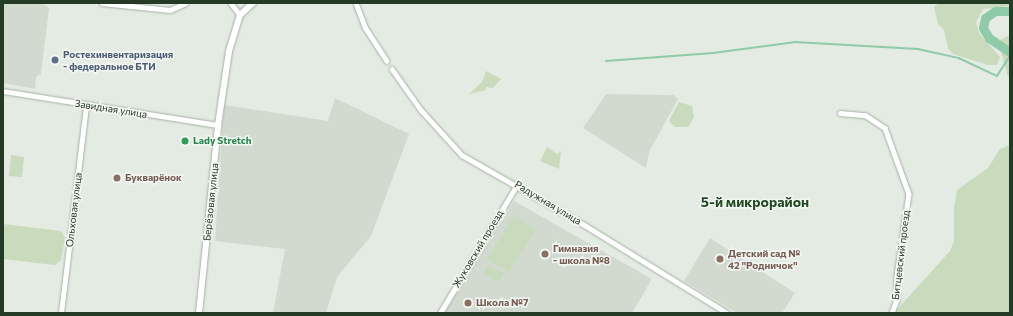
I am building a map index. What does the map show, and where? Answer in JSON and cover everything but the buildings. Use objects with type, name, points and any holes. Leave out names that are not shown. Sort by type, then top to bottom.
[{"type":"street","points":[[102,3],[170,10],[186,3]]},
{"type":"street","points":[[230,3],[240,15]]},
{"type":"street","name":"Берёзовая улица","points":[[199,313],[218,125],[232,34],[240,15],[253,3]]},
{"type":"street","points":[[356,3],[365,27],[387,61]]},
{"type":"street","name":"Радужная улица","points":[[392,69],[421,110],[462,155],[517,185],[727,313]]},
{"type":"street","name":"Завидная улица","points":[[3,91],[86,106],[218,125]]},
{"type":"street","name":"Ольховая улица","points":[[61,313],[86,106]]},
{"type":"street","name":"Битцевский проезд","points":[[840,113],[865,115],[885,128],[909,194],[897,276],[897,300],[892,313]]},
{"type":"street","name":"Жуковский проезд","points":[[440,313],[517,185]]},
{"type":"shaded area","points":[[3,3],[42,3],[49,8],[41,74],[36,77],[35,89],[3,83]]},
{"type":"shaded area","points":[[606,94],[674,95],[678,99],[649,152],[646,168],[583,128]]},
{"type":"shaded area","points":[[335,98],[409,134],[371,236],[337,277],[326,313],[273,313],[285,249],[215,241],[224,105],[328,121]]},
{"type":"shaded area","name":"Гимназия - школа №8","points":[[514,201],[652,279],[632,313],[445,313]]},
{"type":"shaded area","name":"Детский сад № 42 \"Родничок\"","points":[[710,238],[795,293],[782,313],[737,313],[684,281]]},
{"type":"green space","points":[[939,3],[1010,3],[1010,6],[983,9],[976,22],[979,33],[1000,57],[997,65],[988,65],[953,54],[948,48],[944,30],[938,24],[934,7]]},
{"type":"green space","points":[[1010,35],[1010,76],[1008,77],[998,41]]},
{"type":"green space","points":[[486,71],[501,79],[493,88],[486,87],[486,90],[469,94],[482,82]]},
{"type":"green space","points":[[679,102],[692,106],[694,117],[688,127],[675,127],[669,121]]},
{"type":"green space","points":[[1010,145],[1010,313],[894,313],[950,251],[954,241],[954,208],[957,190],[988,168],[1000,149]]},
{"type":"green space","points":[[547,147],[557,154],[561,151],[559,169],[540,161]]},
{"type":"green space","points":[[11,155],[24,157],[22,177],[9,176]]},
{"type":"green space","points":[[514,216],[536,229],[509,273],[487,259]]},
{"type":"green space","points":[[3,224],[61,231],[65,238],[61,260],[55,265],[3,259]]},
{"type":"green space","points":[[488,265],[504,273],[499,282],[483,273]]},
{"type":"waterway","points":[[1010,11],[995,11],[985,18],[983,28],[989,38],[1010,52]]},
{"type":"waterway","points":[[606,61],[713,53],[795,42],[918,49],[959,58],[997,76],[1010,56]]},
{"type":"place","name":"Ростехинвентаризация - федеральное БТИ","points":[[55,60]]},
{"type":"place","name":"Lady Stretch","points":[[185,141]]},
{"type":"place","name":"Букварёнок","points":[[117,178]]},
{"type":"place","name":"Гимназия - школа №8","points":[[545,254]]},
{"type":"place","name":"Детский сад № 42 \"Родничок\"","points":[[720,259]]},
{"type":"place","name":"Школа №7","points":[[468,303]]},
{"type":"district","name":"5-й микрорайон","points":[[755,202]]}]
